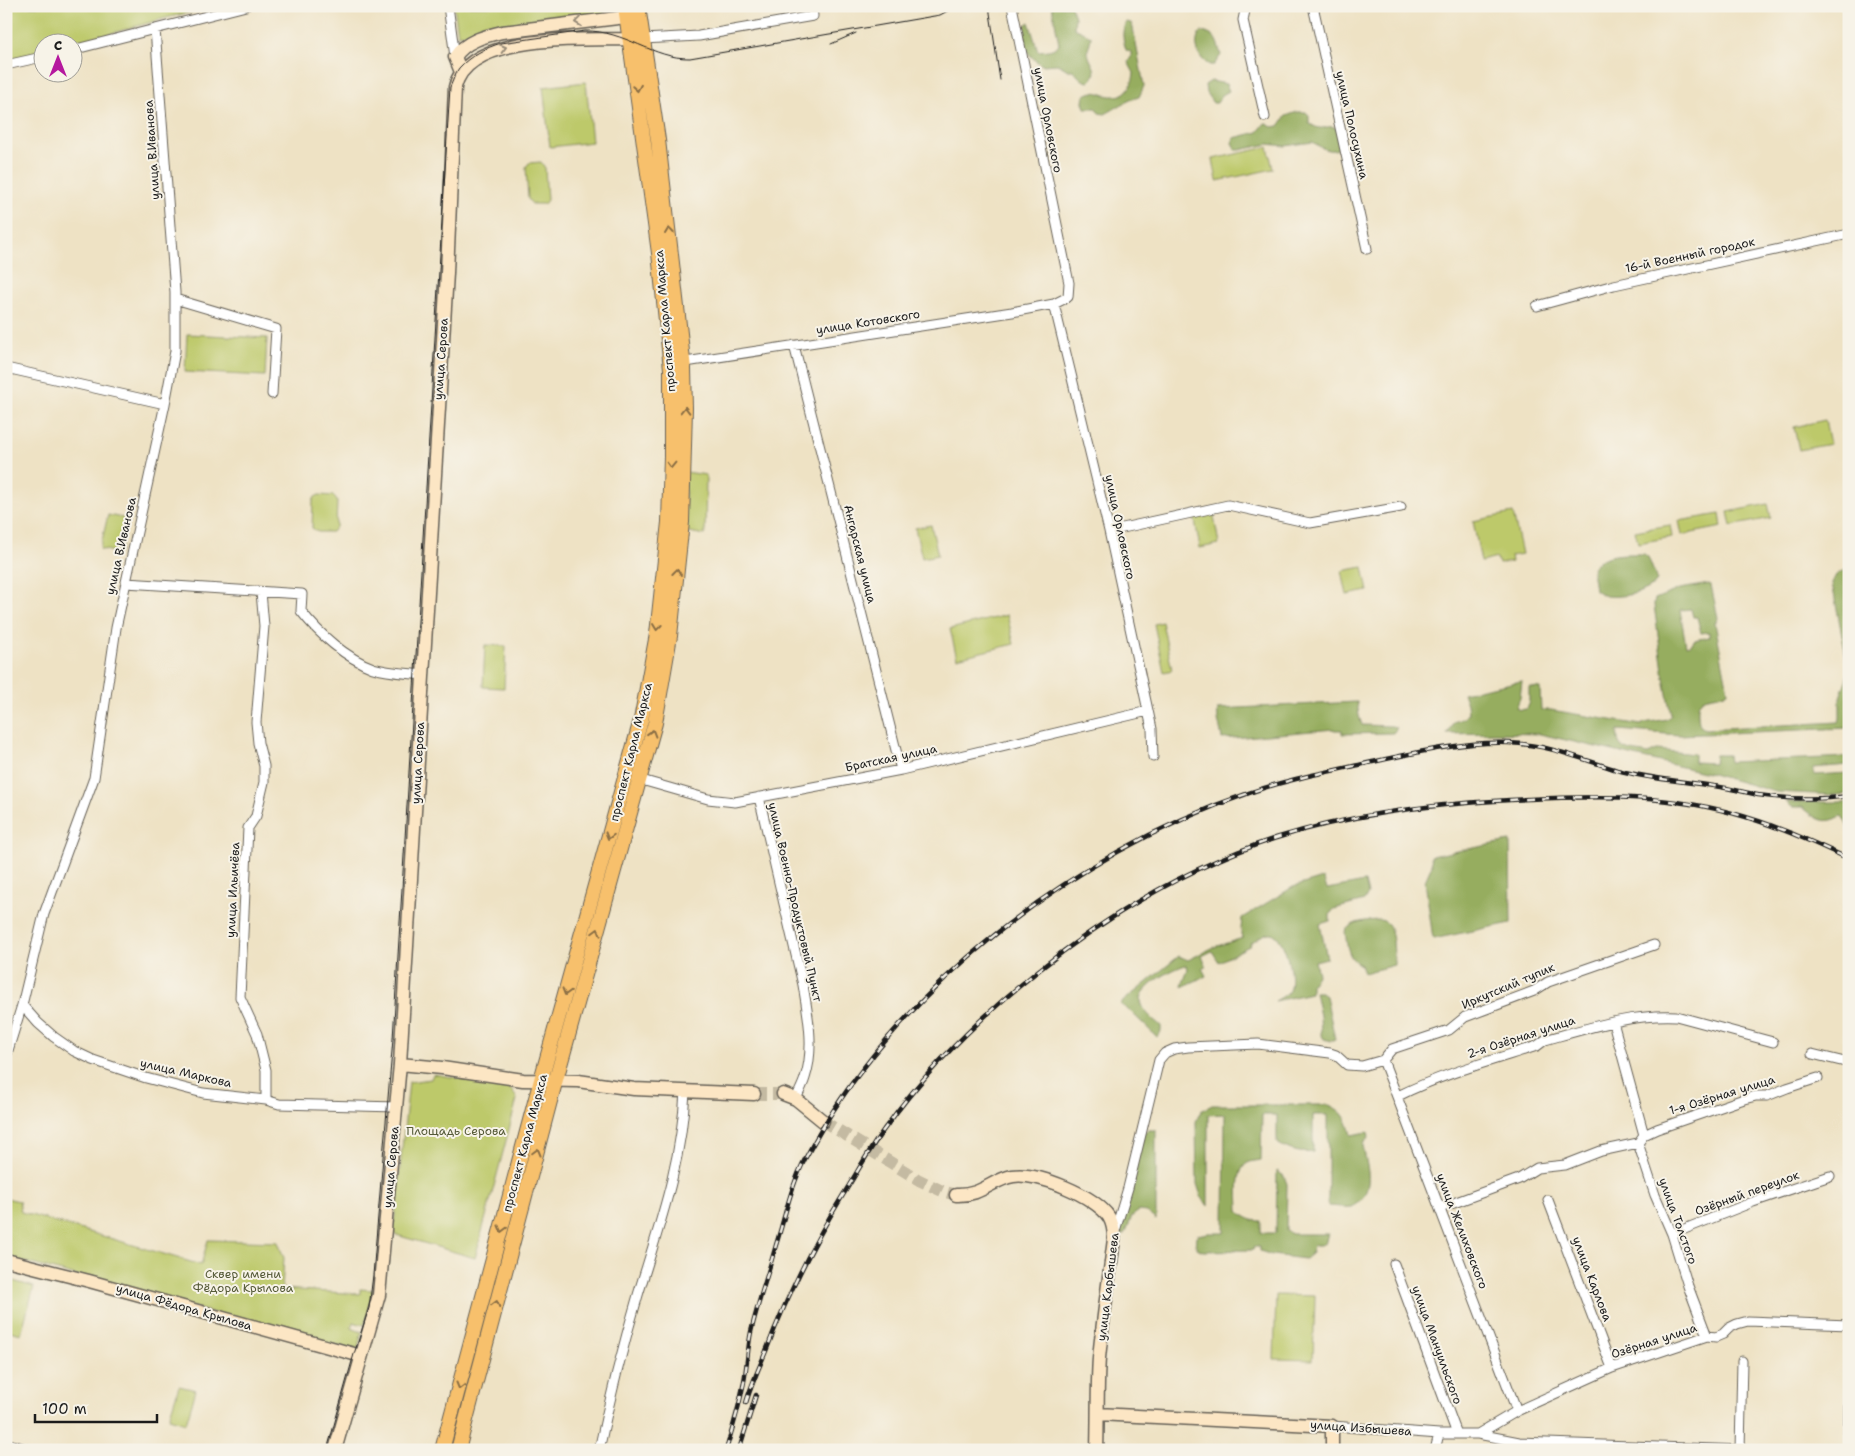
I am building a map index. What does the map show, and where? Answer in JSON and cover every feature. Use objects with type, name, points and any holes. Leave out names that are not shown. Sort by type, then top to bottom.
[{"type":"main road","name":"проспект Карла Маркса","points":[[636,39],[638,6]]},
{"type":"main road","name":"проспект Карла Маркса","points":[[442,1450],[482,1331],[556,1081],[657,714],[670,636],[680,556],[685,408],[677,363],[658,140],[636,39],[626,12]]},
{"type":"main road","name":"проспект Карла Маркса","points":[[458,1450],[482,1331],[541,1081],[633,749],[650,678],[669,522],[677,363]]},
{"type":"street","points":[[82,47],[246,6]]},
{"type":"street","points":[[448,6],[455,56],[461,72],[488,52],[508,46],[573,38],[636,39],[699,36],[813,16],[812,6]]},
{"type":"street","name":"улица Орловского","points":[[1012,6],[1069,283],[1068,298]]},
{"type":"street","points":[[1246,6],[1243,20],[1265,118]]},
{"type":"street","name":"улица Полосухина","points":[[1313,6],[1367,249]]},
{"type":"street","points":[[455,56],[462,48],[486,36],[626,12]]},
{"type":"street","name":"улица В.Иванова","points":[[6,1057],[22,1005],[44,914],[94,778],[116,628],[165,404],[174,351],[176,300],[154,29]]},
{"type":"street","points":[[6,65],[32,59]]},
{"type":"street","name":"улица Серова","points":[[335,1450],[379,1295],[400,1064],[447,273],[453,113],[455,87],[461,72]]},
{"type":"street","name":"16-й Военный городок","points":[[1537,306],[1614,285],[1849,234]]},
{"type":"street","name":"улица Котовского","points":[[677,363],[1004,314],[1054,304],[1068,298]]},
{"type":"street","points":[[176,300],[276,329],[272,394]]},
{"type":"street","name":"улица Орловского","points":[[1054,304],[1109,531],[1152,729],[1153,757]]},
{"type":"street","name":"Ангарская улица","points":[[794,345],[901,770]]},
{"type":"street","points":[[6,368],[165,404]]},
{"type":"street","points":[[1109,531],[1228,505],[1310,523],[1401,507]]},
{"type":"street","points":[[126,583],[302,594],[301,611],[316,631],[342,650],[372,668],[423,674]]},
{"type":"street","name":"улица Ильичёва","points":[[261,592],[264,626],[256,722],[258,743],[264,766],[264,782],[256,816],[248,828],[240,997],[257,1034],[266,1070],[266,1100]]},
{"type":"street","name":"Братская улица","points":[[638,780],[725,802],[735,802],[901,770],[1148,710]]},
{"type":"street","name":"улица Военно-Продуктовый Пункт","points":[[759,797],[808,1013],[810,1036],[808,1065],[805,1079],[796,1099]]},
{"type":"street","name":"Иркутский тупик","points":[[1174,1049],[1258,1044],[1330,1052],[1347,1065],[1362,1066],[1383,1060],[1392,1049],[1449,1030],[1465,1017],[1534,991],[1548,982],[1654,946]]},
{"type":"street","name":"улица Маркова","points":[[22,1005],[38,1023],[74,1051],[93,1060],[146,1078],[203,1093],[266,1100],[279,1104],[396,1107]]},
{"type":"street","name":"2-я Озёрная улица","points":[[1398,1096],[1419,1086],[1471,1067],[1537,1046],[1545,1040],[1613,1022],[1676,1016],[1773,1042]]},
{"type":"street","name":"улица Толстого","points":[[1613,1022],[1655,1194],[1672,1234],[1688,1286],[1708,1336]]},
{"type":"street","name":"улица Карбышева","points":[[1097,1450],[1097,1392],[1114,1232],[1128,1188],[1159,1060],[1165,1052],[1174,1049]]},
{"type":"street","points":[[1812,1054],[1849,1063]]},
{"type":"street","name":"улица Желиховского","points":[[1383,1060],[1517,1411]]},
{"type":"street","points":[[400,1064],[523,1080],[578,1081],[634,1089],[754,1094]]},
{"type":"street","name":"1-я Озёрная улица","points":[[1440,1208],[1519,1179],[1536,1168],[1565,1165],[1601,1151],[1641,1139],[1657,1129],[1744,1099],[1767,1096],[1818,1078]]},
{"type":"street","points":[[599,1450],[618,1364],[675,1172],[684,1123],[685,1091]]},
{"type":"street","points":[[783,1094],[796,1099],[823,1121]]},
{"type":"street","points":[[956,1195],[968,1195],[1011,1176],[1024,1175],[1044,1179],[1099,1206],[1109,1218],[1114,1232]]},
{"type":"street","name":"Озёрный переулок","points":[[1672,1234],[1753,1202],[1830,1176]]},
{"type":"street","name":"улица Карлова","points":[[1548,1200],[1612,1368]]},
{"type":"street","name":"улица Фёдора Крылова","points":[[6,1260],[361,1356]]},
{"type":"street","name":"улица Мануильского","points":[[1394,1264],[1456,1434]]},
{"type":"street","name":"Озёрная улица","points":[[1478,1434],[1517,1411],[1612,1368],[1708,1336],[1723,1334],[1737,1324],[1748,1321],[1849,1325]]},
{"type":"street","points":[[1741,1450],[1742,1361]]},
{"type":"street","points":[[1848,1450],[1849,1399]]},
{"type":"street","name":"улица Избышева","points":[[1098,1414],[1332,1426],[1439,1434],[1478,1434],[1521,1446],[1741,1450]]},
{"type":"street","points":[[1332,1426],[1332,1450]]},
{"type":"street","points":[[1435,1450],[1439,1434]]},
{"type":"street","points":[[6,1443],[29,1450]]},
{"type":"green space","points":[[12,6],[217,6],[82,41],[82,32],[32,32],[32,56],[16,61],[11,56]]},
{"type":"green space","points":[[454,6],[604,6],[605,15],[458,35]]},
{"type":"green space","points":[[1052,6],[1071,6],[1075,17],[1074,28],[1091,36],[1088,52],[1095,70],[1093,78],[1089,82],[1078,76],[1073,70],[1068,70],[1058,64],[1042,65],[1031,56],[1026,48],[1025,25],[1029,22],[1038,51],[1052,49],[1059,44]]},
{"type":"green space","points":[[1126,22],[1131,23],[1133,28],[1144,86],[1139,97],[1105,114],[1099,113],[1096,108],[1085,108],[1084,96],[1088,93],[1095,92],[1111,96],[1119,95],[1126,92],[1131,85],[1134,73],[1128,62],[1131,52],[1126,50],[1123,39],[1123,29]]},
{"type":"green space","points":[[1201,32],[1216,39],[1221,55],[1214,65],[1206,63],[1198,50],[1197,41]]},
{"type":"green space","points":[[1211,81],[1226,84],[1229,91],[1222,95],[1217,103],[1213,103],[1206,93],[1205,85]]},
{"type":"green space","points":[[586,82],[592,142],[550,147],[543,87]]},
{"type":"green space","points":[[1297,112],[1306,112],[1309,115],[1309,123],[1318,128],[1337,128],[1340,141],[1338,149],[1328,150],[1313,142],[1285,146],[1268,144],[1236,150],[1232,143],[1234,138],[1258,132],[1265,123],[1272,127],[1279,126],[1286,116]]},
{"type":"green space","points":[[1268,147],[1273,169],[1217,181],[1213,159]]},
{"type":"green space","points":[[541,162],[545,168],[547,200],[544,204],[532,204],[528,199],[526,167],[529,163]]},
{"type":"green space","points":[[187,334],[267,338],[265,376],[185,372]]},
{"type":"green space","points":[[1825,420],[1830,444],[1799,450],[1794,427]]},
{"type":"green space","points":[[686,472],[706,475],[705,535],[684,531]]},
{"type":"green space","points":[[319,495],[334,496],[337,500],[336,527],[332,532],[318,532],[312,528],[313,501]]},
{"type":"green space","points":[[1768,504],[1771,518],[1731,526],[1728,512]]},
{"type":"green space","points":[[1213,511],[1219,544],[1200,548],[1194,515]]},
{"type":"green space","points":[[1513,513],[1522,554],[1511,556],[1512,562],[1499,564],[1497,558],[1481,562],[1473,521]]},
{"type":"green space","points":[[1720,514],[1722,527],[1682,535],[1679,521]]},
{"type":"green space","points":[[108,515],[127,519],[120,553],[100,549]]},
{"type":"green space","points":[[931,525],[938,555],[922,558],[915,528]]},
{"type":"green space","points":[[1670,525],[1672,537],[1638,543],[1635,531]]},
{"type":"green space","points":[[1644,554],[1648,557],[1657,580],[1654,585],[1634,594],[1618,596],[1606,596],[1595,590],[1592,570],[1601,560],[1614,555]]},
{"type":"green space","points":[[1363,567],[1368,591],[1347,595],[1342,571]]},
{"type":"green space","points":[[1849,567],[1849,672],[1832,583],[1836,575]]},
{"type":"green space","points":[[1709,584],[1711,585],[1718,618],[1715,623],[1728,691],[1707,697],[1700,702],[1698,715],[1701,727],[1705,729],[1839,722],[1840,697],[1849,672],[1849,728],[1679,735],[1618,730],[1618,737],[1622,747],[1630,751],[1648,754],[1657,750],[1694,754],[1694,762],[1714,763],[1715,755],[1728,755],[1729,762],[1849,757],[1849,765],[1813,768],[1814,775],[1849,773],[1849,794],[1776,792],[1712,774],[1540,734],[1447,734],[1454,722],[1464,718],[1468,713],[1463,693],[1522,681],[1520,698],[1516,708],[1520,710],[1526,709],[1529,702],[1529,687],[1540,688],[1541,710],[1641,725],[1667,719],[1671,715],[1664,678],[1654,605],[1655,599],[1680,589]],"holes":[[[1691,609],[1693,617],[1697,617],[1701,633],[1709,632],[1709,637],[1694,640],[1691,645],[1686,646],[1680,610]]]},
{"type":"green space","points":[[1007,615],[1014,644],[957,658],[950,629]]},
{"type":"green space","points":[[1162,622],[1172,670],[1164,672],[1154,624]]},
{"type":"green space","points":[[485,645],[506,646],[504,688],[483,687]]},
{"type":"green space","points":[[1357,702],[1362,725],[1392,726],[1397,728],[1393,733],[1342,734],[1342,730],[1334,729],[1222,739],[1218,709]]},
{"type":"green space","points":[[1786,802],[1849,802],[1849,829],[1841,816],[1830,820],[1820,819],[1802,807],[1792,807]]},
{"type":"green space","points":[[1510,841],[1511,923],[1433,939],[1425,881],[1432,865],[1431,856]]},
{"type":"green space","points":[[1323,878],[1327,889],[1365,882],[1368,894],[1364,901],[1334,909],[1330,914],[1330,921],[1320,924],[1327,958],[1315,961],[1318,974],[1311,985],[1311,993],[1275,1001],[1288,992],[1291,979],[1285,950],[1276,936],[1269,933],[1219,962],[1212,951],[1202,956],[1206,966],[1202,968],[1206,976],[1182,987],[1188,968],[1186,965],[1166,974],[1151,984],[1142,996],[1141,1001],[1146,1012],[1161,1026],[1161,1032],[1157,1037],[1120,1004],[1179,956],[1188,960],[1214,947],[1243,938],[1241,929],[1242,918],[1293,887]]},
{"type":"green space","points":[[1379,920],[1387,923],[1391,931],[1394,965],[1364,973],[1361,965],[1350,955],[1345,931],[1356,923]]},
{"type":"green space","points":[[1315,992],[1321,992],[1326,996],[1335,1039],[1330,1041],[1324,1039],[1321,1034],[1320,1016]]},
{"type":"green space","name":"Площадь Серова","points":[[433,1074],[507,1086],[517,1099],[475,1258],[393,1234],[409,1082],[431,1079]]},
{"type":"green space","points":[[1212,1105],[1329,1105],[1342,1114],[1351,1135],[1368,1132],[1369,1137],[1363,1144],[1368,1171],[1368,1184],[1363,1197],[1351,1207],[1328,1206],[1328,1115],[1313,1115],[1313,1152],[1303,1152],[1294,1151],[1277,1143],[1277,1115],[1262,1115],[1261,1160],[1246,1164],[1240,1174],[1238,1186],[1239,1211],[1249,1219],[1261,1221],[1261,1233],[1276,1233],[1277,1171],[1284,1176],[1287,1184],[1286,1231],[1292,1234],[1328,1234],[1325,1243],[1313,1245],[1312,1253],[1305,1259],[1272,1255],[1260,1251],[1260,1247],[1254,1247],[1253,1250],[1203,1251],[1196,1248],[1197,1235],[1224,1233],[1225,1114],[1208,1115],[1208,1206],[1201,1196],[1197,1184],[1196,1121],[1201,1111]]},
{"type":"green space","points":[[1156,1130],[1156,1220],[1146,1212],[1139,1211],[1132,1216],[1125,1234],[1120,1236],[1117,1234],[1144,1132]]},
{"type":"green space","name":"Сквер имени Фёдора Крылова","points":[[6,1198],[19,1201],[21,1212],[201,1265],[208,1240],[278,1242],[284,1258],[282,1289],[360,1294],[360,1289],[373,1290],[370,1309],[364,1325],[353,1322],[351,1328],[362,1332],[358,1348],[352,1350],[6,1257]]},
{"type":"green space","points":[[6,1279],[34,1287],[21,1334],[6,1330]]},
{"type":"green space","points":[[1276,1295],[1315,1296],[1313,1360],[1274,1359]]},
{"type":"green space","points":[[179,1386],[196,1390],[186,1423],[169,1418]]},
{"type":"tunnel","points":[[754,1094],[783,1094]]},
{"type":"tunnel","points":[[823,1121],[919,1180],[942,1191],[956,1195]]},
{"type":"tram line","points":[[327,1450],[369,1308],[373,1275],[393,1039],[450,87],[455,75],[459,68],[473,56],[501,43],[585,31],[613,35],[664,54],[690,58],[940,15],[957,6]]},
{"type":"tram line","points":[[989,6],[1000,80]]},
{"type":"tram line","points":[[831,44],[856,33]]},
{"type":"railway","points":[[726,1450],[744,1384],[754,1321],[792,1190],[805,1159],[842,1098],[886,1040],[937,986],[994,936],[1054,891],[1118,852],[1183,819],[1276,784],[1433,749],[1471,744],[1508,743],[1536,746],[1629,773],[1758,795],[1804,799],[1849,796]]},
{"type":"railway","points":[[746,1403],[783,1310],[821,1233],[876,1141],[920,1083],[981,1020],[1047,964],[1119,913],[1195,871],[1235,853],[1276,838],[1363,816],[1451,804],[1593,797],[1621,797],[1677,802],[1732,813],[1806,839],[1849,859]]},
{"type":"railway","points":[[739,1450],[756,1395]]}]
